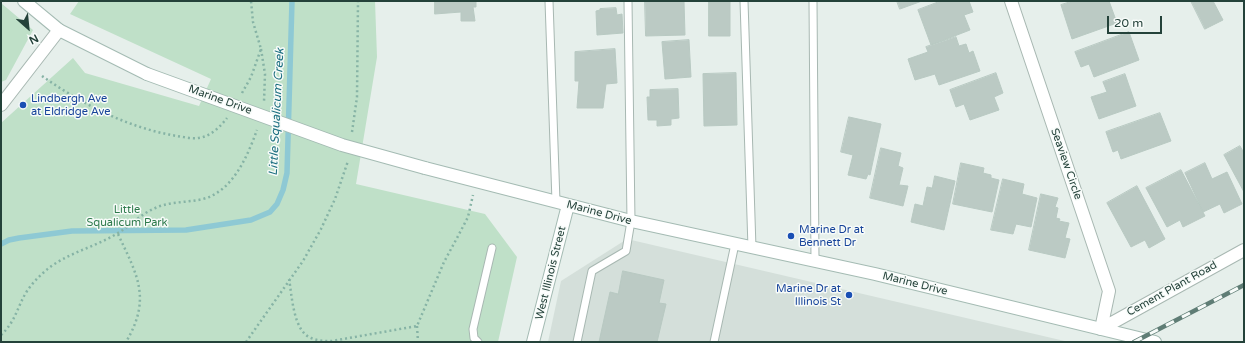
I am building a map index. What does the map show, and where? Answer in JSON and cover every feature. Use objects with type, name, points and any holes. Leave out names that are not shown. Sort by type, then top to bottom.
[{"type":"main road","name":"Marine Drive","points":[[24,1],[59,30],[147,74],[342,145],[631,221],[875,274],[1156,342]]},
{"type":"main road","name":"Seaview Circle","points":[[1011,1],[1109,292],[1101,329]]},
{"type":"main road","points":[[1,105],[59,30]]},
{"type":"main road","name":"West Illinois Street","points":[[533,342],[568,205]]},
{"type":"main road","name":"Cement Plant Road","points":[[1101,329],[1244,250]]},
{"type":"lane","points":[[549,1],[556,202]]},
{"type":"lane","points":[[577,342],[592,271],[626,250],[631,221],[628,1]]},
{"type":"lane","points":[[744,1],[752,248]]},
{"type":"lane","points":[[812,1],[815,261]]},
{"type":"lane","points":[[714,342],[735,244]]},
{"type":"lane","points":[[478,342],[474,338],[473,329],[492,248]]},
{"type":"path","points":[[351,134],[357,97],[358,1]]},
{"type":"path","points":[[261,49],[265,74],[263,109]]},
{"type":"path","points":[[1,335],[14,319],[27,292],[35,280],[51,266],[69,255],[118,234],[152,209],[167,203],[203,199],[221,191],[232,180],[241,166],[258,126]]},
{"type":"path","points":[[246,342],[303,261],[321,229],[335,199],[347,164],[348,156]]},
{"type":"path","points":[[418,342],[417,326],[444,262],[468,217],[477,181]]},
{"type":"path","points":[[118,234],[137,274],[141,296],[137,319],[126,342]]},
{"type":"path","points":[[289,279],[297,322],[301,331],[309,338],[332,342],[417,326]]},
{"type":"shaded area","points":[[627,239],[1069,342],[548,342],[561,281]]},
{"type":"green space","name":"Little Squalicum Park","points":[[79,1],[375,1],[377,57],[356,184],[485,214],[517,257],[498,342],[1,342],[1,123],[73,58],[85,73],[199,106],[211,79],[70,14]]},
{"type":"green space","points":[[1,3],[33,30],[6,80],[1,82]]},
{"type":"building","points":[[435,1],[476,1],[476,7],[473,7],[475,21],[461,21],[461,12],[435,14]]},
{"type":"building","points":[[645,1],[684,1],[685,35],[646,36]]},
{"type":"building","points":[[709,1],[730,1],[730,36],[709,36]]},
{"type":"building","points":[[897,1],[922,1],[900,9]]},
{"type":"building","points":[[941,1],[969,1],[973,12],[964,15],[970,30],[931,45],[918,10]]},
{"type":"building","points":[[1073,1],[1109,1],[1117,23],[1072,39],[1061,5]]},
{"type":"building","points":[[1191,1],[1213,1],[1223,20],[1205,29]]},
{"type":"building","points":[[616,8],[617,15],[622,14],[623,33],[597,35],[596,11],[600,9]]},
{"type":"building","points":[[1129,32],[1139,60],[1094,77],[1089,64],[1081,67],[1075,52]]},
{"type":"building","points":[[956,37],[959,46],[966,44],[969,53],[973,51],[980,71],[939,85],[935,74],[915,80],[908,59],[928,52],[926,47]]},
{"type":"building","points":[[689,40],[691,77],[665,79],[662,42]]},
{"type":"building","points":[[615,49],[617,83],[606,84],[603,108],[577,108],[579,81],[575,81],[575,52]]},
{"type":"building","points":[[736,73],[737,125],[704,126],[703,74]]},
{"type":"building","points":[[996,73],[1003,93],[994,97],[999,110],[970,120],[964,104],[956,107],[950,90]]},
{"type":"building","points":[[1125,74],[1136,106],[1099,119],[1091,97],[1107,92],[1103,82]]},
{"type":"building","points":[[678,89],[679,118],[671,119],[671,125],[657,126],[657,120],[648,120],[647,97],[650,97],[650,90]]},
{"type":"building","points":[[1160,113],[1171,141],[1121,159],[1118,150],[1113,152],[1106,132]]},
{"type":"building","points":[[849,117],[881,124],[870,175],[868,174],[866,179],[848,175],[853,155],[841,152]]},
{"type":"building","points":[[1240,146],[1244,153],[1244,192],[1224,155]]},
{"type":"building","points":[[881,148],[901,153],[898,166],[903,168],[899,185],[908,186],[903,206],[870,198]]},
{"type":"building","points":[[961,163],[984,168],[983,173],[991,175],[991,178],[999,180],[992,212],[953,204]]},
{"type":"building","points":[[1205,163],[1212,179],[1227,172],[1242,204],[1224,213],[1220,204],[1203,212],[1185,173]]},
{"type":"building","points":[[1181,170],[1205,216],[1183,227],[1180,220],[1167,227],[1146,188]]},
{"type":"building","points":[[935,176],[955,181],[944,230],[911,222],[915,204],[923,206],[927,187],[932,188]]},
{"type":"building","points":[[1003,179],[1024,184],[1022,194],[1037,198],[1031,227],[1016,224],[1013,234],[991,230]]},
{"type":"building","points":[[1137,186],[1165,239],[1149,248],[1145,240],[1131,247],[1107,203]]},
{"type":"building","points":[[1041,194],[1058,198],[1055,207],[1058,208],[1056,218],[1060,219],[1059,221],[1069,223],[1065,238],[1070,239],[1065,258],[1029,250]]},
{"type":"building","points":[[623,271],[664,280],[659,303],[666,304],[657,342],[599,342],[610,292],[618,294]]},
{"type":"waterway","name":"Little Squalicum Creek","points":[[1,244],[9,240],[19,238],[72,231],[186,230],[251,220],[270,212],[277,204],[283,190],[287,173],[292,1]]},
{"type":"railway","points":[[1134,342],[1244,285]]},
{"type":"place","name":"Lindbergh Ave at Eldridge Ave","points":[[23,105]]},
{"type":"place","name":"Marine Dr at Bennett Dr","points":[[791,236]]},
{"type":"place","name":"Marine Dr at Illinois St","points":[[849,295]]}]
